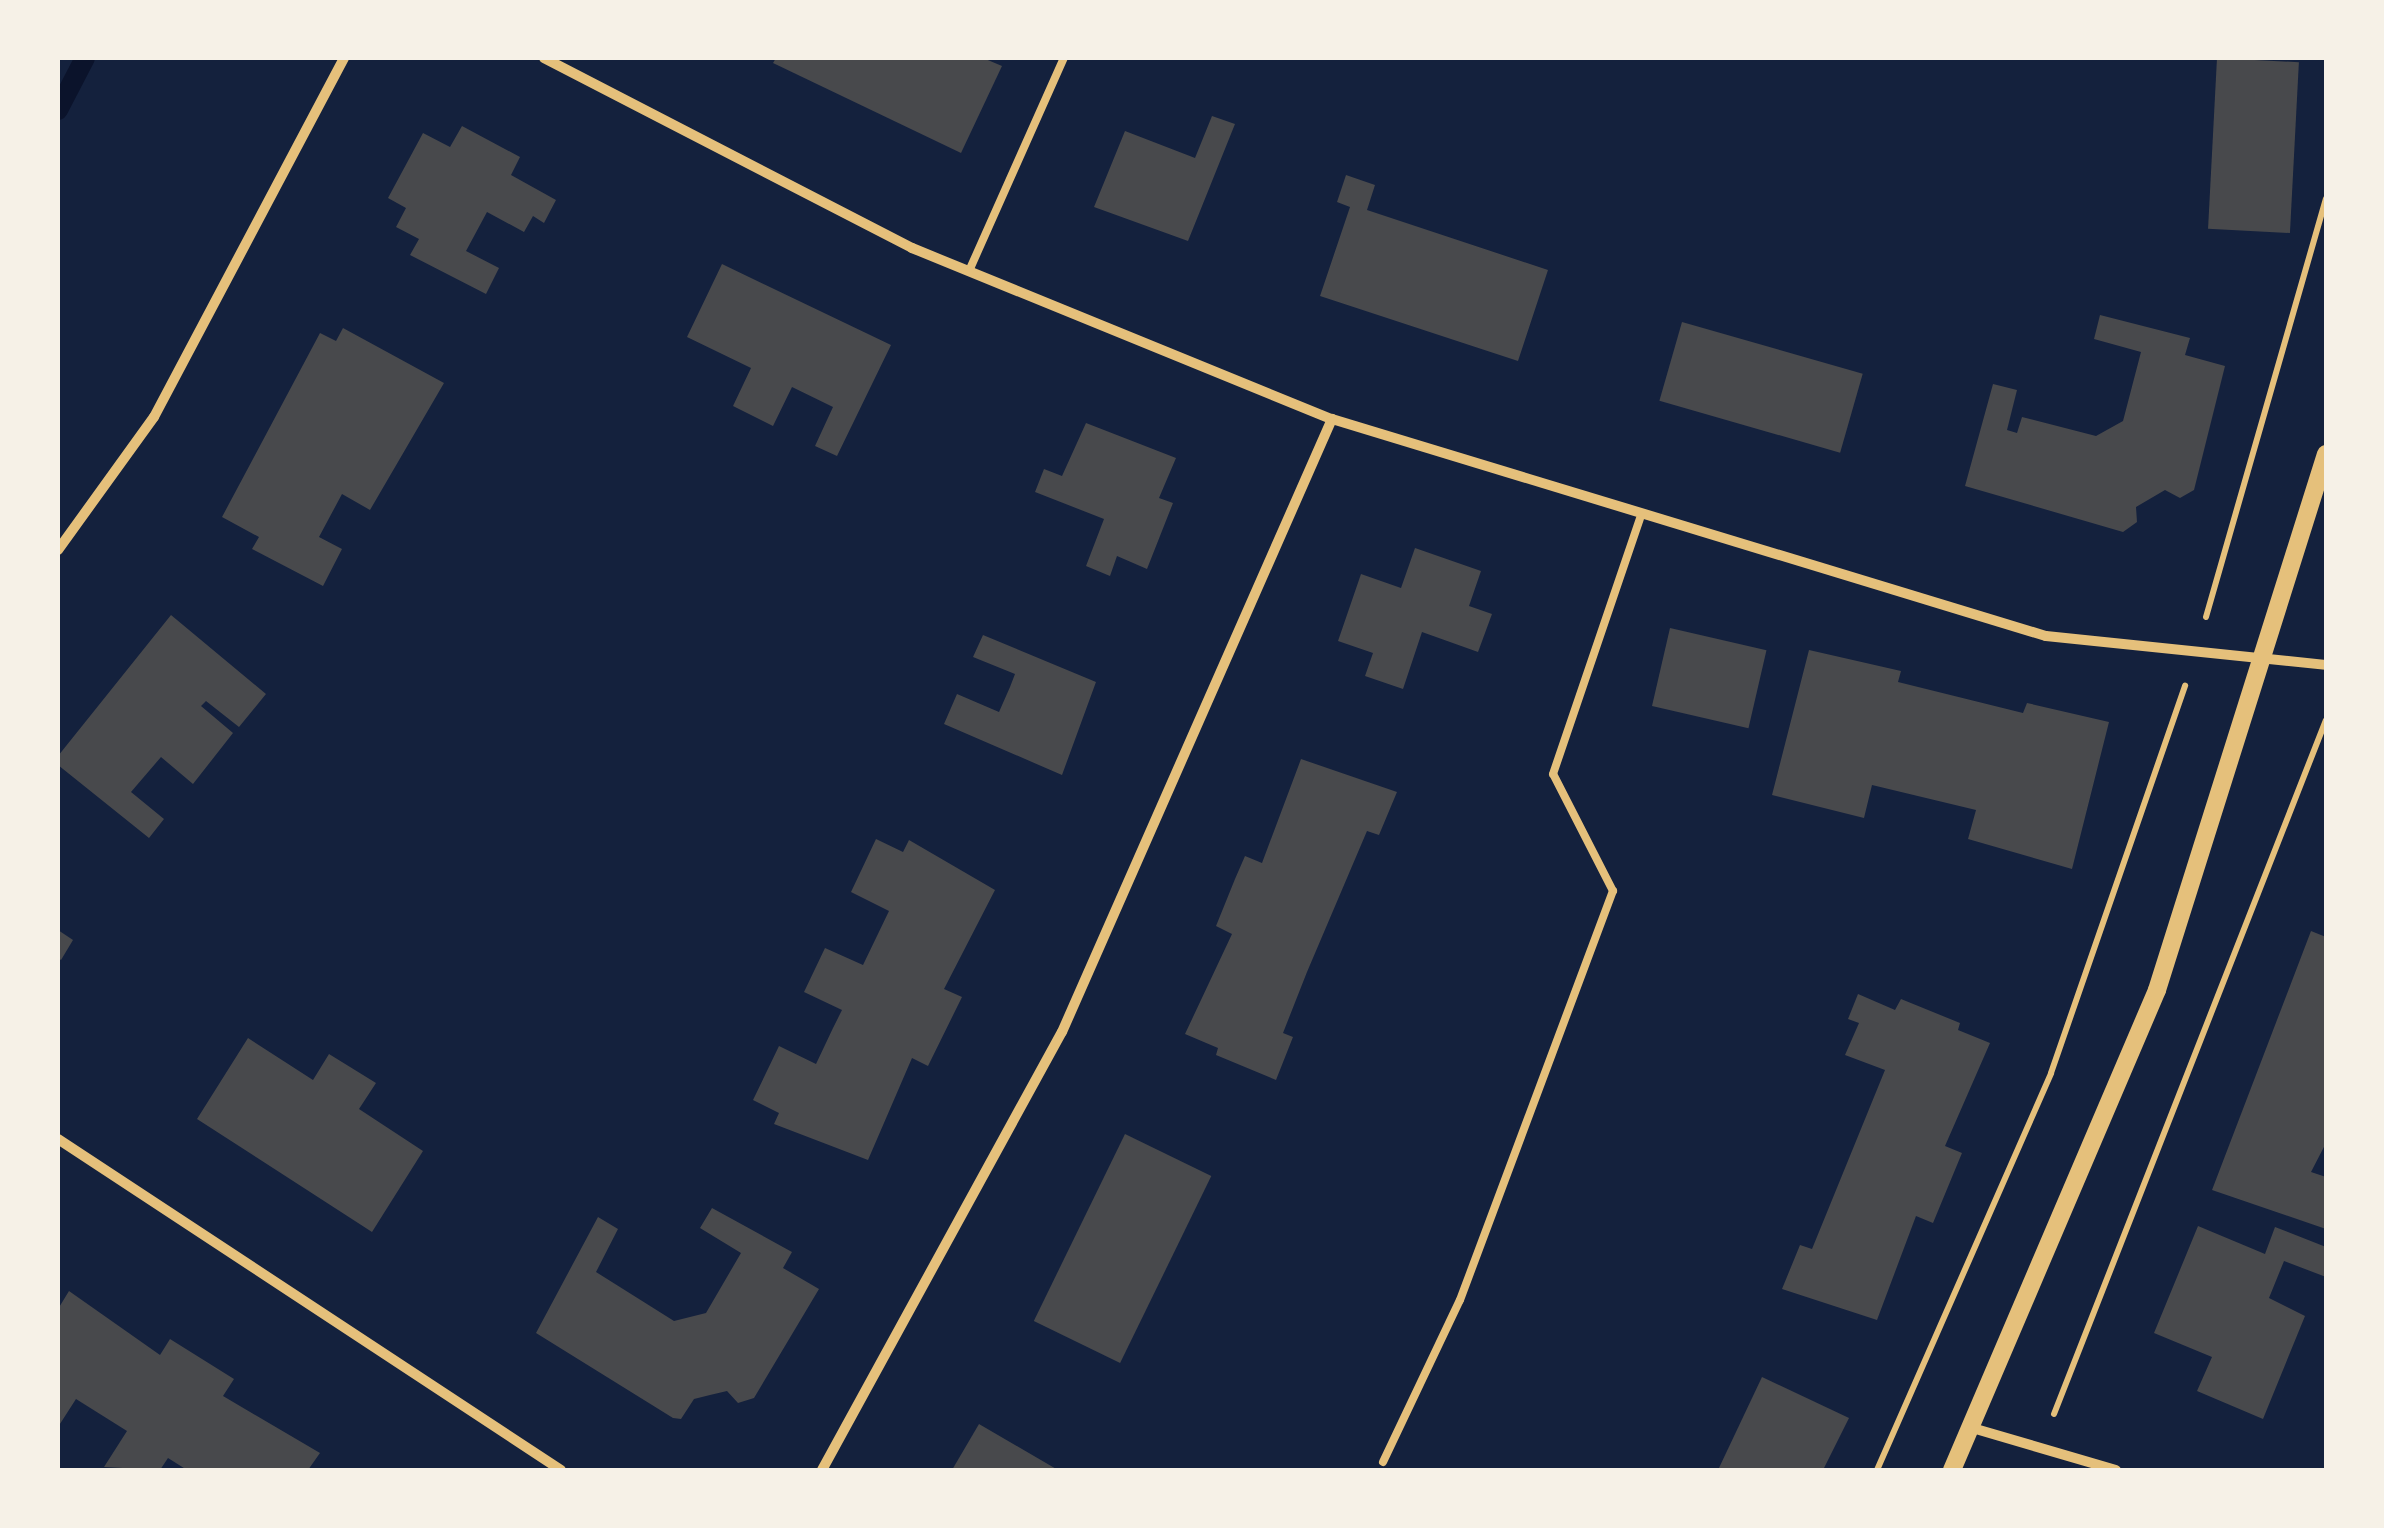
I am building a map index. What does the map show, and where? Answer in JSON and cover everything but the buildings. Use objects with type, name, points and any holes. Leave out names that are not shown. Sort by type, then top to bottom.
[{"type":"street","points":[[58,550],[154,417],[344,58]]},
{"type":"street","points":[[544,58],[912,248],[1332,419],[1640,518],[2046,636],[2260,662],[2326,666]]},
{"type":"street","points":[[822,1470],[1062,1032],[1332,419]]},
{"type":"street","points":[[1952,1470],[2157,990],[2326,454]]},
{"type":"street","points":[[58,1139],[561,1470]]},
{"type":"street","points":[[1969,1427],[2040,1451],[2116,1470]]},
{"type":"lane","points":[[969,271],[1064,58]]},
{"type":"lane","points":[[1383,1462],[1460,1300],[1613,891],[1552,774],[1640,518]]},
{"type":"path","points":[[1876,1470],[2051,1073],[2196,654],[2326,198]]},
{"type":"path","points":[[2040,1451],[2326,720]]},
{"type":"waterway","points":[[58,110],[85,58]]}]
